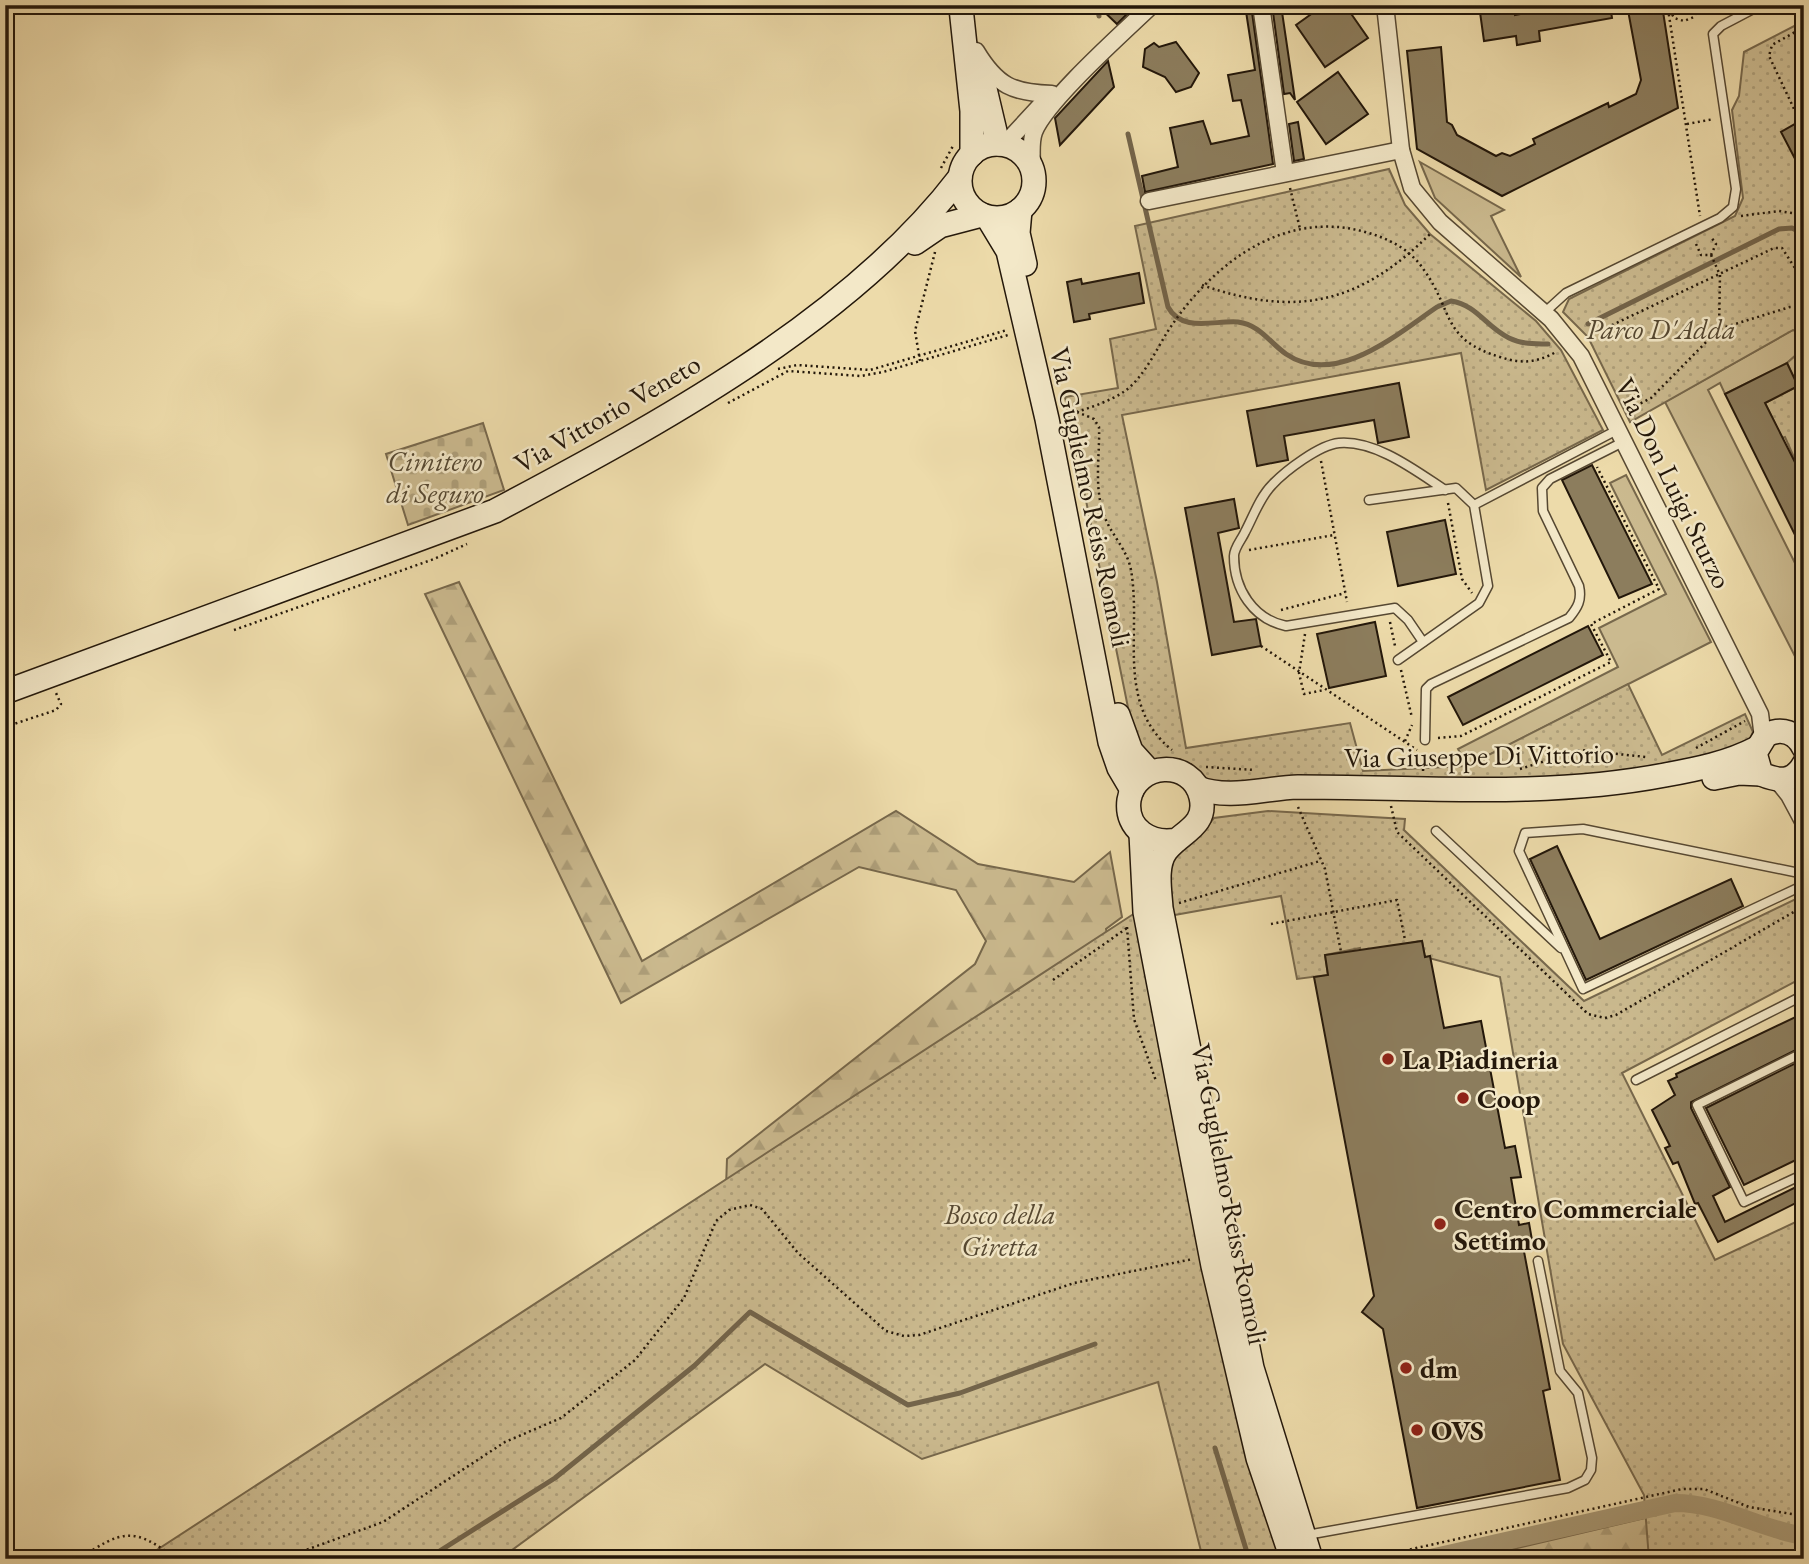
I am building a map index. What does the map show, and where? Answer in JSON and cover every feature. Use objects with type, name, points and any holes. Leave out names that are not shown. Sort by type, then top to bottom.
[{"type":"street","points":[[863,278],[940,226],[985,217],[1009,217],[1020,210],[1033,190],[1033,134],[1075,80],[1152,5]]},
{"type":"street","points":[[1262,5],[1286,173]]},
{"type":"street","name":"Via Don Luigi Sturzo","points":[[1385,5],[1401,150],[1412,188],[1440,222],[1544,313],[1581,356],[1760,714],[1788,759]]},
{"type":"street","points":[[961,6],[1001,144]]},
{"type":"street","points":[[961,6],[972,111],[972,154]]},
{"type":"street","points":[[976,51],[988,72],[1002,83],[1026,93],[1052,94]]},
{"type":"street","points":[[1001,144],[1052,94],[1075,80]]},
{"type":"street","points":[[863,278],[930,214],[960,177],[964,164],[984,146],[1001,144],[1021,153],[1032,169]]},
{"type":"street","points":[[1149,201],[1401,150]]},
{"type":"street","points":[[960,177],[965,201],[985,217]]},
{"type":"street","name":"Via Guglielmo Reiss Romoli","points":[[1020,210],[1018,233],[1059,417],[1120,727],[1136,760],[1150,772]]},
{"type":"street","name":"Via Guglielmo Reiss Romoli","points":[[985,217],[1008,251],[1047,419],[1110,742],[1119,768],[1132,790]]},
{"type":"street","name":"Via Vittorio Veneto","points":[[5,692],[495,511],[665,416],[801,329],[863,278]]},
{"type":"street","points":[[1788,759],[1804,823]]},
{"type":"street","name":"Via Giuseppe Di Vittorio","points":[[1200,777],[1224,794],[1296,787],[1466,789],[1629,782],[1735,760],[1788,759]]},
{"type":"street","name":"Via Giuseppe Di Vittorio","points":[[1200,816],[1224,807],[1267,801],[1555,799],[1630,794],[1739,773],[1788,759]]},
{"type":"street","points":[[1172,769],[1200,777],[1202,806],[1195,827],[1177,841],[1152,840],[1141,834],[1129,813],[1132,790],[1139,779],[1150,772],[1172,769]]},
{"type":"street","name":"Via Guglielmo Reiss Romoli","points":[[1141,834],[1147,911],[1199,1197],[1234,1368],[1258,1458],[1292,1559]]},
{"type":"street","name":"Via Guglielmo Reiss Romoli","points":[[1177,841],[1165,852],[1147,911],[1252,1368],[1311,1559]]},
{"type":"street","points":[[1199,1197],[1217,1249],[1241,1360],[1245,1367],[1252,1368]]},
{"type":"street","points":[[1258,1458],[1277,1485],[1291,1530],[1295,1535],[1304,1536]]},
{"type":"lane","points":[[1544,313],[1566,293],[1727,214],[1736,196],[1713,34],[1747,8],[1761,5]]},
{"type":"lane","points":[[1421,741],[1426,690],[1431,684],[1569,618],[1577,609],[1582,598],[1579,586],[1541,499],[1542,488],[1550,479],[1592,458],[1619,429]]},
{"type":"lane","points":[[1474,505],[1619,429]]},
{"type":"lane","points":[[1423,642],[1402,613],[1395,608],[1307,624],[1286,626],[1272,623],[1255,610],[1240,592],[1234,553],[1271,486],[1318,449],[1340,443],[1370,449],[1402,463],[1445,489]]},
{"type":"lane","points":[[1369,500],[1456,488],[1474,505],[1488,586],[1479,603],[1398,660]]},
{"type":"lane","points":[[1804,874],[1583,829],[1525,833],[1519,851],[1583,989],[1804,885]]},
{"type":"lane","points":[[1436,831],[1566,952]]},
{"type":"lane","points":[[1636,1080],[1804,995]]},
{"type":"lane","points":[[1804,1052],[1697,1105],[1744,1202],[1804,1174]]},
{"type":"lane","points":[[1304,1536],[1568,1488],[1586,1480],[1591,1470],[1592,1458],[1577,1393],[1560,1371],[1538,1261]]},
{"type":"path","points":[[1668,7],[1674,18],[1684,21],[1694,17],[1699,5]]},
{"type":"path","points":[[1668,7],[1701,219]]},
{"type":"path","points":[[1804,27],[1772,45],[1769,56],[1804,130]]},
{"type":"path","points":[[1686,124],[1724,117]]},
{"type":"path","points":[[1286,173],[1300,229]]},
{"type":"path","points":[[1727,214],[1735,216],[1792,211],[1804,215]]},
{"type":"path","points":[[1202,285],[1258,302],[1294,304],[1322,300],[1368,282],[1409,254],[1440,222]]},
{"type":"path","points":[[1176,752],[1156,737],[1143,717],[1135,687],[1130,567],[1102,510],[1099,427],[1094,419],[1077,412],[1125,391],[1149,362],[1168,330],[1202,285],[1255,247],[1300,229],[1346,228],[1385,237],[1424,268],[1446,315],[1460,337],[1480,351],[1509,360],[1531,362],[1561,350]]},
{"type":"path","points":[[1711,256],[1704,256],[1697,250],[1702,237],[1713,239],[1716,244],[1711,256],[1720,275],[1719,329]]},
{"type":"path","points":[[920,361],[915,331],[936,248]]},
{"type":"path","points":[[1581,340],[1774,248],[1782,248],[1804,282]]},
{"type":"path","points":[[1619,429],[1719,329],[1790,307],[1804,306]]},
{"type":"path","points":[[780,368],[797,365],[870,370],[1017,327]]},
{"type":"path","points":[[1318,449],[1349,616]]},
{"type":"path","points":[[1421,741],[1461,736],[1611,662],[1591,624],[1659,589],[1592,458]]},
{"type":"path","points":[[1445,489],[1461,579],[1479,603]]},
{"type":"path","points":[[1234,553],[1334,534]]},
{"type":"path","points":[[1277,610],[1288,610],[1345,593]]},
{"type":"path","points":[[1386,609],[1415,732]]},
{"type":"path","points":[[1307,624],[1300,673],[1304,694],[1324,690]]},
{"type":"path","points":[[1261,646],[1420,751]]},
{"type":"path","points":[[5,727],[56,710],[61,704],[56,693]]},
{"type":"path","points":[[1690,751],[1760,714]]},
{"type":"path","points":[[1404,742],[1413,722]]},
{"type":"path","points":[[1421,741],[1424,768]]},
{"type":"path","points":[[1421,741],[1423,775],[1433,775]]},
{"type":"path","points":[[1517,770],[1580,750],[1649,757]]},
{"type":"path","points":[[1200,777],[1256,771]]},
{"type":"path","points":[[1297,801],[1298,813],[1325,869],[1341,952]]},
{"type":"path","points":[[1390,802],[1397,832],[1588,1014],[1605,1017],[1616,1015],[1804,906]]},
{"type":"path","points":[[1053,980],[1147,911],[1320,861]]},
{"type":"path","points":[[1271,924],[1397,900],[1405,940]]},
{"type":"path","points":[[1127,928],[1134,1019],[1160,1089]]},
{"type":"path","points":[[281,1559],[383,1522],[505,1442],[561,1418],[614,1377],[635,1360],[684,1298],[716,1221],[729,1210],[750,1205],[762,1209],[798,1253],[886,1331],[904,1336],[919,1335],[1074,1283],[1156,1265]]},
{"type":"path","points":[[1367,1559],[1644,1495],[1682,1489],[1704,1489],[1749,1507],[1804,1516]]},
{"type":"path","points":[[79,1559],[108,1539],[125,1534],[140,1535],[152,1540],[176,1559]]},
{"type":"green space","name":"Parco D'Adda","points":[[1804,21],[1804,332],[1793,330],[1630,422],[1588,337],[1563,312],[1569,299],[1735,216],[1743,198],[1732,110],[1739,96],[1744,52]]},
{"type":"green space","points":[[1420,162],[1504,210],[1491,216],[1521,277],[1435,198]]},
{"type":"green space","points":[[1389,169],[1405,205],[1430,234],[1536,321],[1561,350],[1603,430],[1486,490],[1461,353],[1122,415],[1157,582],[1186,748],[1350,723],[1363,771],[1467,766],[1628,684],[1662,755],[1745,714],[1753,732],[1748,743],[1642,773],[1500,782],[1207,783],[1153,762],[1135,742],[1065,397],[1118,388],[1110,339],[1156,329],[1135,226]]},
{"type":"green space","points":[[1793,330],[1804,332],[1804,348],[1787,363],[1725,394],[1720,383],[1708,390],[1804,581],[1804,674],[1665,402]]},
{"type":"green space","points":[[1804,348],[1804,480],[1785,437],[1782,438],[1765,403],[1798,386],[1787,363]]},
{"type":"green space","name":"Cimitero di Seguro","points":[[483,423],[504,490],[408,525],[386,454]]},
{"type":"green space","points":[[1626,475],[1711,642],[1467,766],[1458,749],[1618,667],[1599,628],[1666,594],[1610,483]]},
{"type":"green space","points":[[459,582],[642,961],[896,811],[978,864],[1074,882],[1110,852],[1122,917],[1106,929],[1246,1559],[1024,1029],[762,1357],[322,1559],[725,1215],[727,1159],[975,964],[986,941],[956,890],[859,867],[621,1003],[425,594]]},
{"type":"green space","points":[[1268,811],[1405,819],[1404,830],[1584,1001],[1804,895],[1804,977],[1622,1073],[1715,1260],[1804,1218],[1804,1559],[1649,1559],[1644,1495],[1563,1344],[1500,977],[1425,957],[1422,941],[1366,951],[1363,968],[1360,948],[1325,955],[1328,975],[1297,979],[1281,896],[1169,916],[1168,859],[1214,818]]},
{"type":"green space","name":"Bosco della Giretta","points":[[1135,913],[1284,1559],[1203,1559],[1158,1382],[922,1459],[765,1364],[500,1559],[143,1559]]},
{"type":"green space","points":[[1679,1510],[1804,1559],[1471,1559]]},
{"type":"building","points":[[1097,5],[1136,5],[1117,24]]},
{"type":"building","points":[[1245,5],[1251,5],[1273,164],[1145,192],[1142,176],[1178,167],[1170,128],[1203,121],[1211,144],[1249,136],[1241,100],[1233,101],[1228,75],[1255,70]]},
{"type":"building","points":[[1272,5],[1281,5],[1295,100],[1290,93],[1284,94]]},
{"type":"building","points":[[1324,5],[1345,5],[1368,38],[1325,67],[1296,25]]},
{"type":"building","points":[[1479,5],[1514,5],[1515,15],[1547,9],[1547,5],[1610,5],[1612,18],[1539,31],[1540,41],[1517,45],[1516,36],[1484,41]]},
{"type":"building","points":[[1627,5],[1662,5],[1678,108],[1502,196],[1417,149],[1407,51],[1441,47],[1447,122],[1452,125],[1457,135],[1496,156],[1502,153],[1510,156],[1535,144],[1533,139],[1608,103],[1609,107],[1636,94],[1641,80]]},
{"type":"building","points":[[1176,42],[1199,73],[1191,87],[1176,92],[1165,77],[1143,67],[1145,49],[1154,43],[1159,47]]},
{"type":"building","points":[[1108,61],[1114,87],[1060,145],[1055,118]]},
{"type":"building","points":[[1338,72],[1368,114],[1326,144],[1297,102]]},
{"type":"building","points":[[1298,122],[1304,159],[1294,161],[1289,124]]},
{"type":"building","points":[[1795,124],[1804,142],[1804,176],[1781,132]]},
{"type":"building","points":[[1139,273],[1144,303],[1089,314],[1090,319],[1074,322],[1067,282],[1081,279],[1082,284]]},
{"type":"building","points":[[1787,363],[1798,386],[1765,403],[1804,480],[1804,553],[1725,394]]},
{"type":"building","points":[[1399,383],[1409,437],[1378,443],[1374,420],[1284,436],[1288,460],[1257,466],[1247,411]]},
{"type":"building","points":[[1592,465],[1652,584],[1619,598],[1562,480]]},
{"type":"building","points":[[1234,499],[1239,528],[1218,533],[1234,622],[1256,619],[1261,646],[1212,655],[1185,508]]},
{"type":"building","points":[[1445,520],[1456,574],[1398,586],[1387,532]]},
{"type":"building","points":[[1375,622],[1386,676],[1329,688],[1317,634]]},
{"type":"building","points":[[1588,626],[1603,655],[1463,725],[1448,697]]},
{"type":"building","points":[[1557,846],[1600,939],[1731,879],[1743,906],[1586,980],[1530,859]]},
{"type":"building","name":"Centro Commerciale Settimo","points":[[1422,941],[1425,957],[1430,956],[1444,1028],[1481,1021],[1505,1148],[1515,1146],[1521,1177],[1511,1178],[1519,1225],[1529,1223],[1532,1240],[1522,1241],[1550,1389],[1543,1391],[1560,1480],[1417,1508],[1383,1329],[1362,1312],[1374,1296],[1314,977],[1328,975],[1325,955]]},
{"type":"building","points":[[1804,1013],[1804,1046],[1691,1102],[1691,1108],[1730,1187],[1713,1196],[1725,1222],[1804,1183],[1804,1199],[1718,1242],[1698,1203],[1695,1204],[1678,1162],[1673,1164],[1665,1148],[1670,1146],[1652,1110],[1675,1095],[1668,1081],[1677,1077],[1676,1074]]},
{"type":"building","points":[[1804,1059],[1804,1156],[1744,1185],[1706,1108]]},
{"type":"waterway","points":[[1097,5],[1099,16]]},
{"type":"waterway","points":[[1128,134],[1168,307],[1182,320],[1200,324],[1246,324],[1258,330],[1286,354],[1305,363],[1325,365],[1345,361],[1385,343],[1437,307],[1451,301],[1468,307],[1509,338],[1523,343],[1548,344]]},
{"type":"waterway","points":[[1588,324],[1779,229],[1792,228],[1804,234]]},
{"type":"waterway","points":[[427,1559],[555,1478],[694,1366],[750,1312],[908,1405],[960,1393],[1095,1344]]},
{"type":"waterway","points":[[1215,1448],[1249,1559]]},
{"type":"waterway","points":[[1426,1559],[1675,1503],[1708,1507],[1804,1536]]},
{"type":"place","name":"La Piadineria","points":[[1388,1059]]},
{"type":"place","name":"Coop","points":[[1463,1098]]},
{"type":"place","name":"Centro Commerciale Settimo","points":[[1440,1224]]},
{"type":"place","name":"dm","points":[[1406,1368]]},
{"type":"place","name":"OVS","points":[[1417,1430]]}]
